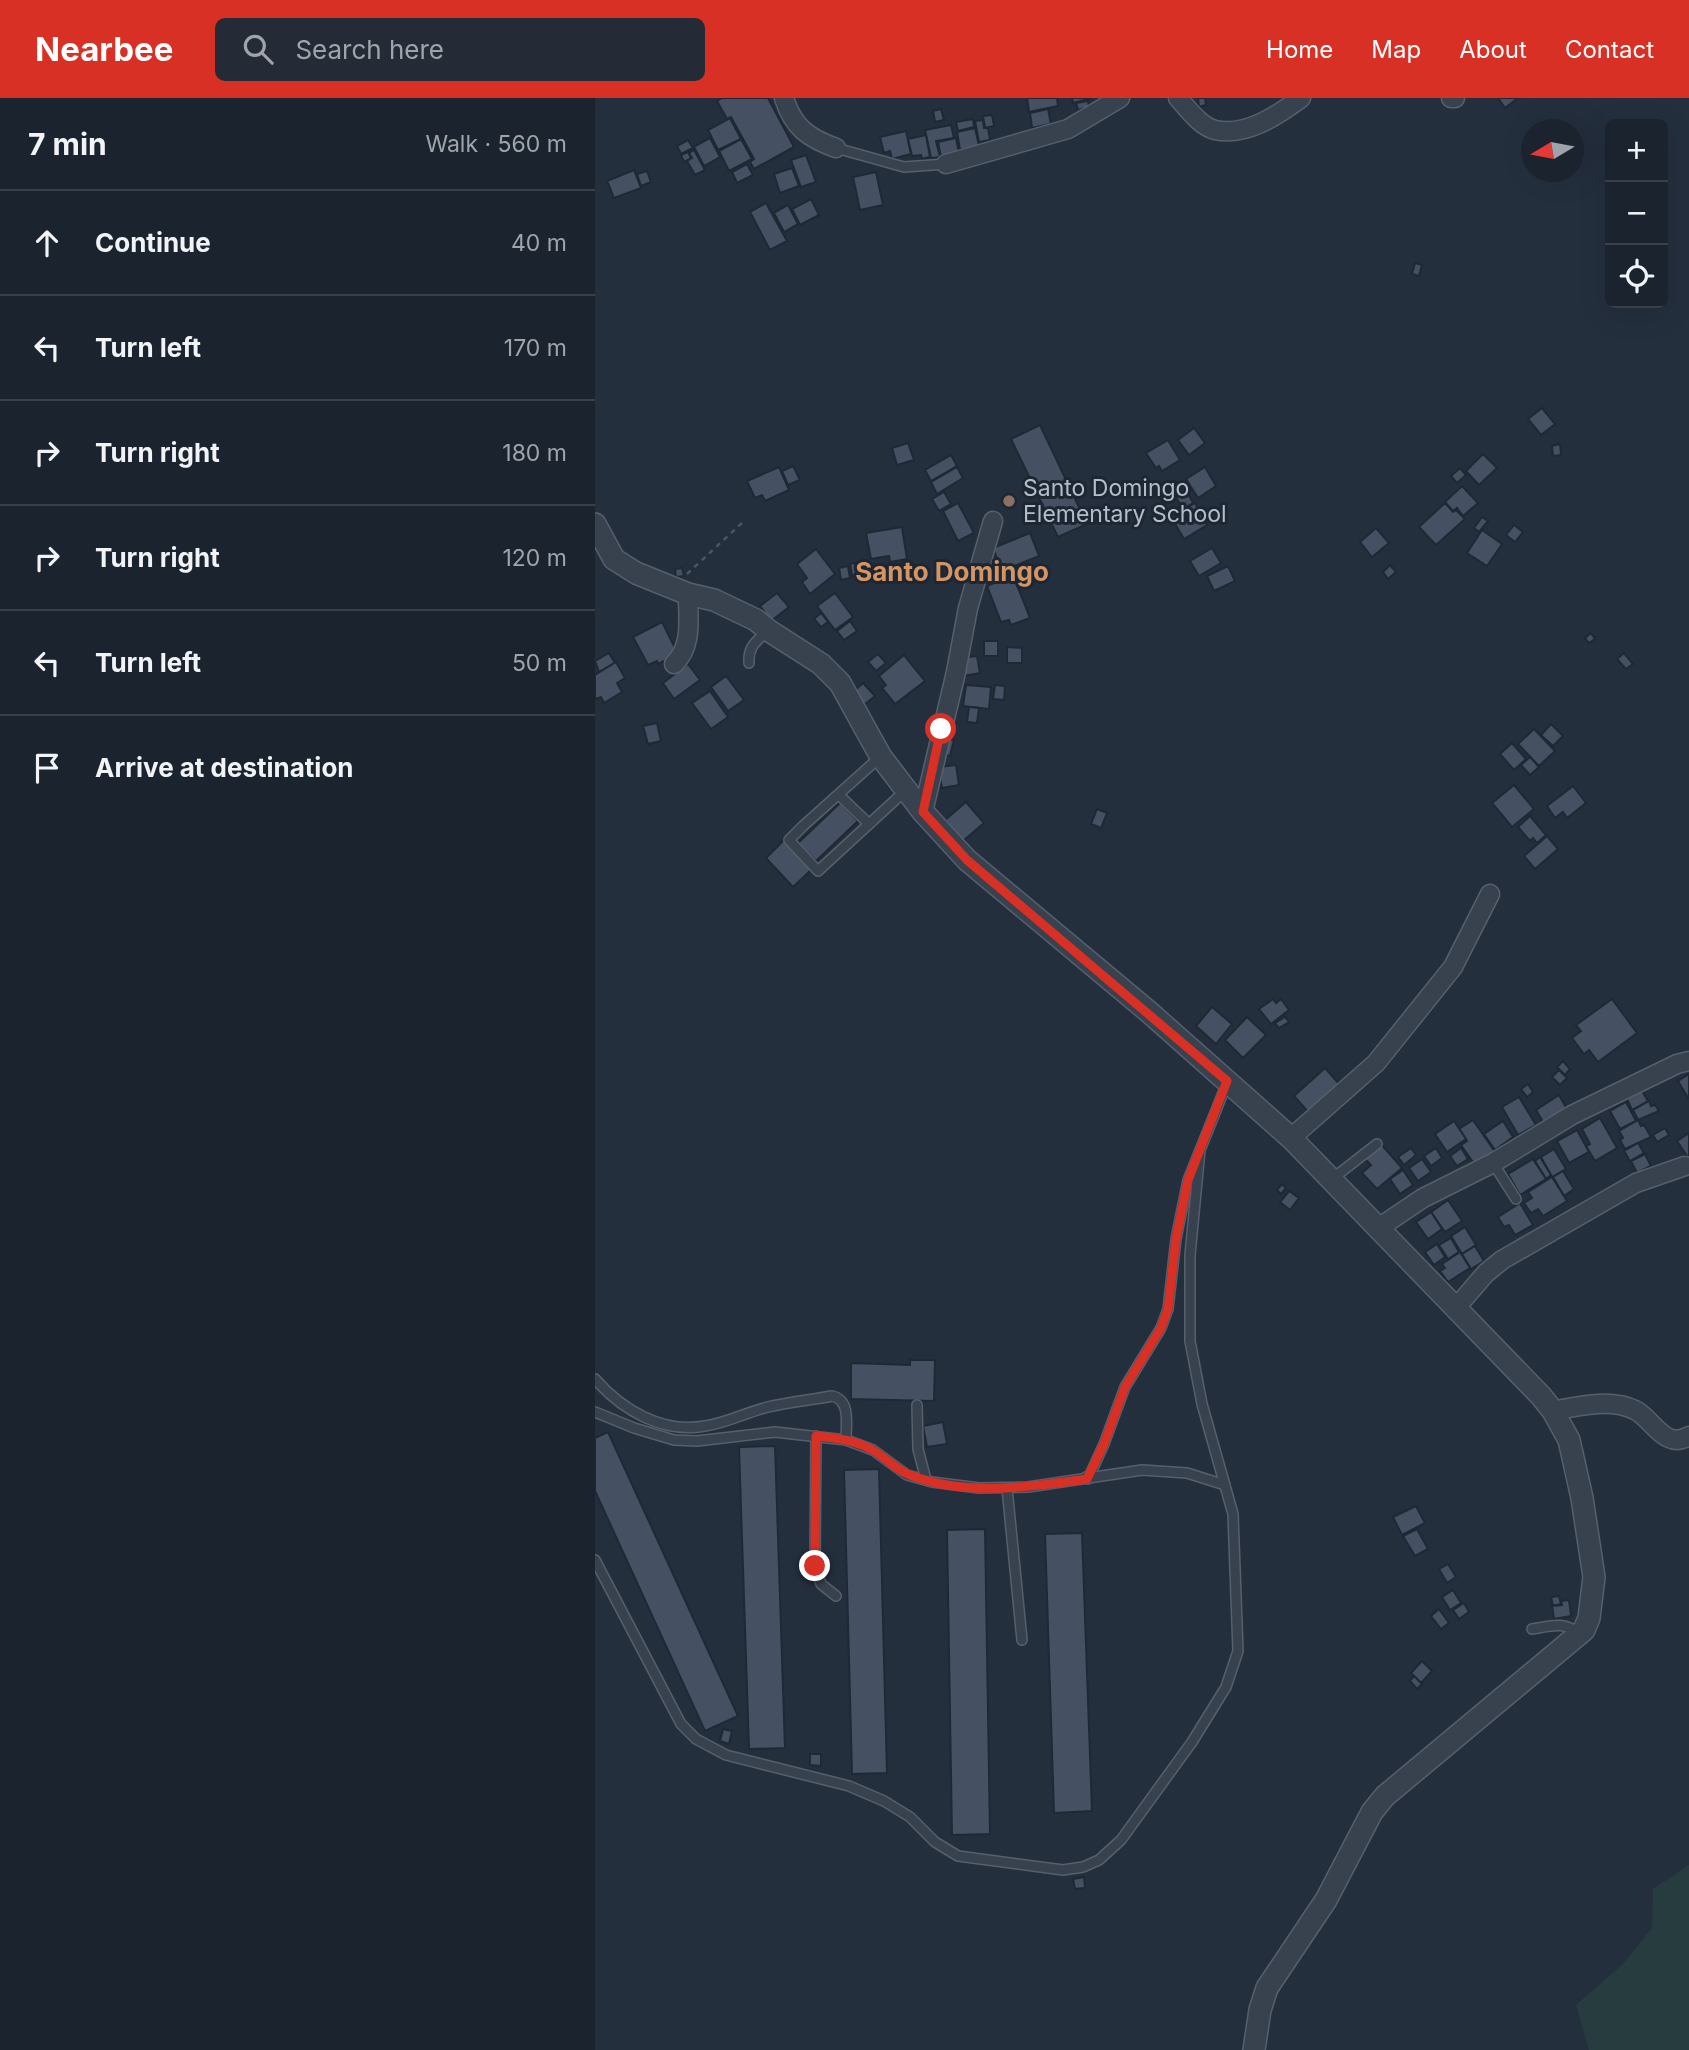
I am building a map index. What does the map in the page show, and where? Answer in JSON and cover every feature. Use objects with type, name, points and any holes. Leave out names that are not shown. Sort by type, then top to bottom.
[{"type":"street","points":[[784,98],[788,112],[797,125],[814,141],[836,148]]},
{"type":"street","points":[[946,164],[1068,130],[1120,98]]},
{"type":"street","points":[[1178,98],[1197,119],[1214,130],[1232,130],[1258,124],[1279,114],[1301,98]]},
{"type":"street","points":[[923,812],[968,608],[993,521]]},
{"type":"street","points":[[595,524],[614,559],[636,573],[680,591],[714,600],[756,620],[821,664],[840,683],[881,757],[923,812],[967,860],[1291,1138],[1553,1411],[1569,1440],[1582,1498],[1594,1577],[1590,1619],[1584,1630],[1385,1796],[1372,1812],[1326,1900],[1268,1988],[1260,2010],[1254,2050]]},
{"type":"street","points":[[674,664],[683,656],[687,647],[680,591]]},
{"type":"street","points":[[1291,1138],[1376,1063],[1453,967],[1490,894]]},
{"type":"street","points":[[1377,1229],[1423,1198],[1493,1163],[1573,1115],[1677,1064],[1689,1061]]},
{"type":"street","points":[[1455,1309],[1486,1273],[1502,1260],[1636,1183],[1685,1166]]},
{"type":"street","points":[[1553,1411],[1595,1405],[1622,1405],[1638,1411],[1664,1436],[1673,1440],[1689,1437]]},
{"type":"lane","points":[[836,148],[904,167],[946,164]]},
{"type":"lane","points":[[750,663],[748,653],[751,646],[768,630]]},
{"type":"lane","points":[[881,757],[789,840],[818,871],[906,790]]},
{"type":"lane","points":[[839,795],[869,824]]},
{"type":"lane","points":[[1087,1478],[1104,1444],[1125,1387],[1161,1328],[1168,1309],[1176,1239],[1188,1180],[1227,1081]]},
{"type":"lane","points":[[1332,1179],[1377,1144]]},
{"type":"lane","points":[[595,1560],[681,1724],[696,1739],[726,1755],[849,1786],[884,1801],[910,1817],[935,1842],[958,1856],[1063,1870],[1083,1867],[1099,1860],[1121,1840],[1192,1742],[1226,1687],[1233,1669],[1238,1640],[1233,1514],[1202,1404],[1190,1341],[1190,1255],[1200,1150]]},
{"type":"lane","points":[[1493,1163],[1516,1199]]},
{"type":"lane","points":[[595,1379],[618,1403],[639,1415],[665,1425],[692,1428],[707,1426],[767,1407],[832,1396],[840,1398],[845,1404],[846,1440]]},
{"type":"lane","points":[[918,1405],[918,1449],[926,1480]]},
{"type":"lane","points":[[595,1412],[674,1440],[697,1441],[775,1432],[846,1440],[873,1450],[907,1475],[979,1488],[1028,1487],[1142,1470],[1187,1473],[1225,1485]]},
{"type":"lane","points":[[816,1436],[815,1566],[821,1584],[836,1596]]},
{"type":"lane","points":[[1007,1488],[1022,1640]]},
{"type":"lane","points":[[1532,1629],[1560,1625],[1572,1628],[1578,1635]]},
{"type":"path","points":[[680,591],[743,522]]},
{"type":"green space","points":[[1689,1865],[1689,2050],[1589,2050],[1576,2005],[1624,1963],[1652,1928],[1653,1889]]},
{"type":"building","points":[[722,98],[768,98],[794,147],[754,169],[750,162],[754,159],[731,117],[727,119],[717,101]]},
{"type":"building","points":[[1027,98],[1057,98],[1058,106],[1029,112]]},
{"type":"building","points":[[1072,98],[1092,98],[1073,103]]},
{"type":"building","points":[[1198,98],[1205,98],[1206,105],[1199,107]]},
{"type":"building","points":[[1498,98],[1518,98],[1505,108]]},
{"type":"building","points":[[1088,101],[1089,107],[1078,110],[1076,103]]},
{"type":"building","points":[[941,109],[944,120],[935,122],[933,111]]},
{"type":"building","points":[[1048,109],[1051,124],[1032,128],[1030,113]]},
{"type":"building","points":[[992,115],[994,126],[985,128],[983,116]]},
{"type":"building","points":[[730,118],[741,139],[718,150],[708,130]]},
{"type":"building","points":[[973,119],[974,127],[958,131],[956,122]]},
{"type":"building","points":[[983,120],[990,140],[979,142],[975,121]]},
{"type":"building","points":[[951,125],[954,138],[936,141],[940,157],[931,158],[925,130]]},
{"type":"building","points":[[975,128],[979,146],[960,150],[957,132]]},
{"type":"building","points":[[906,131],[911,154],[892,159],[890,151],[884,153],[880,137]]},
{"type":"building","points":[[926,135],[930,157],[922,159],[921,155],[912,156],[908,139]]},
{"type":"building","points":[[710,138],[720,157],[704,166],[694,147]]},
{"type":"building","points":[[956,138],[959,153],[941,157],[938,142]]},
{"type":"building","points":[[741,139],[752,159],[729,171],[719,151]]},
{"type":"building","points":[[688,140],[693,148],[681,154],[677,146]]},
{"type":"building","points":[[694,150],[705,170],[695,175],[687,161],[692,158],[689,153]]},
{"type":"building","points":[[688,152],[691,158],[684,162],[681,155]]},
{"type":"building","points":[[806,155],[816,182],[801,187],[791,160]]},
{"type":"building","points":[[747,164],[753,175],[737,183],[732,172]]},
{"type":"building","points":[[792,168],[799,186],[780,193],[774,174]]},
{"type":"building","points":[[634,170],[641,188],[614,198],[607,181]]},
{"type":"building","points":[[647,171],[651,182],[641,186],[637,174]]},
{"type":"building","points":[[876,172],[883,205],[860,210],[853,177]]},
{"type":"building","points":[[811,199],[819,215],[800,225],[792,209]]},
{"type":"building","points":[[766,203],[787,241],[770,250],[750,212]]},
{"type":"building","points":[[788,205],[798,224],[784,232],[774,213]]},
{"type":"building","points":[[1415,263],[1422,265],[1419,276],[1412,274]]},
{"type":"building","points":[[1542,408],[1555,424],[1541,435],[1528,419]]},
{"type":"building","points":[[1040,425],[1087,524],[1058,537],[1011,439]]},
{"type":"building","points":[[1194,428],[1205,443],[1189,455],[1178,440]]},
{"type":"building","points":[[1168,440],[1180,460],[1162,471],[1159,466],[1156,468],[1146,453]]},
{"type":"building","points":[[908,443],[914,460],[897,465],[892,448]]},
{"type":"building","points":[[1560,444],[1561,455],[1553,456],[1552,446]]},
{"type":"building","points":[[1483,454],[1497,468],[1479,485],[1466,471]]},
{"type":"building","points":[[951,455],[957,466],[931,481],[925,470]]},
{"type":"building","points":[[793,466],[800,480],[788,485],[782,471]]},
{"type":"building","points":[[779,467],[789,490],[765,501],[762,495],[755,498],[747,481]]},
{"type":"building","points":[[957,467],[963,478],[937,494],[931,482]]},
{"type":"building","points":[[1205,467],[1216,486],[1198,498],[1186,479]]},
{"type":"building","points":[[1460,468],[1466,475],[1457,483],[1451,476]]},
{"type":"building","points":[[1462,486],[1478,503],[1463,516],[1457,508],[1453,511],[1445,502]]},
{"type":"building","points":[[1185,488],[1193,503],[1183,509],[1174,494]]},
{"type":"building","points":[[944,492],[951,504],[939,511],[932,499]]},
{"type":"building","points":[[958,503],[974,533],[958,541],[943,511]]},
{"type":"building","points":[[1195,503],[1207,525],[1184,539],[1171,517]]},
{"type":"building","points":[[1445,503],[1465,519],[1436,545],[1419,527]]},
{"type":"building","points":[[1482,517],[1488,521],[1479,532],[1474,528]]},
{"type":"building","points":[[1514,525],[1523,532],[1515,542],[1506,535]]},
{"type":"building","points":[[902,527],[907,559],[890,562],[889,556],[871,559],[866,533]]},
{"type":"building","points":[[1376,528],[1389,543],[1372,557],[1360,542]]},
{"type":"building","points":[[1482,530],[1502,544],[1487,566],[1467,553]]},
{"type":"building","points":[[1030,533],[1039,556],[1002,571],[993,548]]},
{"type":"building","points":[[1212,548],[1221,563],[1199,576],[1190,561]]},
{"type":"building","points":[[816,549],[835,574],[810,594],[802,582],[807,578],[797,564]]},
{"type":"building","points":[[866,561],[868,573],[852,576],[850,564]]},
{"type":"building","points":[[1390,565],[1396,572],[1388,579],[1383,572]]},
{"type":"building","points":[[848,566],[850,578],[841,580],[839,568]]},
{"type":"building","points":[[1228,566],[1235,581],[1214,591],[1207,576]]},
{"type":"building","points":[[682,568],[684,576],[676,577],[675,569]]},
{"type":"building","points":[[1013,575],[1030,618],[1011,625],[1009,620],[1001,622],[987,586]]},
{"type":"building","points":[[777,593],[789,607],[771,621],[760,606]]},
{"type":"building","points":[[835,593],[853,617],[835,630],[817,606]]},
{"type":"building","points":[[821,613],[828,622],[821,627],[814,619]]},
{"type":"building","points":[[850,621],[857,631],[844,640],[837,631]]},
{"type":"building","points":[[662,622],[678,654],[658,664],[657,661],[648,665],[633,637]]},
{"type":"building","points":[[1591,633],[1595,639],[1589,643],[1585,638]]},
{"type":"building","points":[[984,641],[998,641],[998,656],[984,656]]},
{"type":"building","points":[[1007,647],[1022,648],[1022,663],[1007,663]]},
{"type":"building","points":[[609,653],[615,663],[599,672],[595,661]]},
{"type":"building","points":[[1624,653],[1633,664],[1626,669],[1617,659]]},
{"type":"building","points":[[878,654],[886,663],[876,671],[868,662]]},
{"type":"building","points":[[904,655],[925,681],[895,704],[882,688],[886,685],[879,676]]},
{"type":"building","points":[[977,656],[980,673],[964,676],[961,658]]},
{"type":"building","points":[[616,662],[625,678],[617,683],[622,692],[604,703],[601,697],[595,697],[595,675]]},
{"type":"building","points":[[688,664],[700,680],[674,699],[663,683]]},
{"type":"building","points":[[726,676],[744,700],[728,711],[711,687]]},
{"type":"building","points":[[863,683],[875,696],[864,705],[853,692]]},
{"type":"building","points":[[966,685],[991,687],[989,709],[963,706]]},
{"type":"building","points":[[995,685],[1005,686],[1004,700],[993,699]]},
{"type":"building","points":[[710,691],[728,717],[711,729],[692,703]]},
{"type":"building","points":[[969,707],[979,708],[977,723],[967,722]]},
{"type":"building","points":[[657,723],[661,741],[648,744],[643,726]]},
{"type":"building","points":[[1551,724],[1563,736],[1553,746],[1541,735]]},
{"type":"building","points":[[1534,729],[1555,751],[1539,766],[1518,744]]},
{"type":"building","points":[[944,738],[954,740],[950,756],[941,754]]},
{"type":"building","points":[[1512,743],[1526,759],[1514,770],[1500,754]]},
{"type":"building","points":[[1530,757],[1539,767],[1530,775],[1521,765]]},
{"type":"building","points":[[956,765],[959,785],[942,788],[938,767]]},
{"type":"building","points":[[1514,785],[1534,809],[1512,827],[1492,803]]},
{"type":"building","points":[[1573,786],[1586,803],[1567,818],[1563,812],[1555,818],[1547,806]]},
{"type":"building","points":[[966,802],[984,823],[963,841],[945,820]]},
{"type":"building","points":[[840,803],[858,821],[816,861],[798,843]]},
{"type":"building","points":[[1097,809],[1107,813],[1101,828],[1091,824]]},
{"type":"building","points":[[1530,816],[1546,835],[1537,843],[1533,838],[1530,841],[1518,827]]},
{"type":"building","points":[[1547,836],[1558,849],[1535,869],[1524,856]]},
{"type":"building","points":[[784,840],[811,870],[793,887],[766,858]]},
{"type":"building","points":[[1273,999],[1276,1003],[1281,999],[1289,1010],[1271,1024],[1259,1009]]},
{"type":"building","points":[[1612,999],[1637,1033],[1598,1062],[1589,1050],[1584,1054],[1572,1038],[1581,1031],[1576,1025]]},
{"type":"building","points":[[1212,1007],[1232,1024],[1216,1044],[1196,1026]]},
{"type":"building","points":[[1247,1017],[1266,1035],[1243,1058],[1225,1040]]},
{"type":"building","points":[[1285,1017],[1289,1022],[1279,1028],[1275,1023]]},
{"type":"building","points":[[1563,1061],[1570,1069],[1565,1075],[1557,1067]]},
{"type":"building","points":[[1325,1068],[1341,1086],[1310,1114],[1294,1096]]},
{"type":"building","points":[[1559,1070],[1567,1078],[1560,1085],[1552,1077]]},
{"type":"building","points":[[1689,1074],[1689,1097],[1688,1098],[1678,1081]]},
{"type":"building","points":[[1528,1084],[1533,1092],[1527,1097],[1521,1089]]},
{"type":"building","points":[[1642,1091],[1648,1101],[1632,1110],[1627,1099]]},
{"type":"building","points":[[1559,1095],[1568,1111],[1545,1125],[1536,1110]]},
{"type":"building","points":[[1519,1097],[1536,1125],[1518,1135],[1502,1107]]},
{"type":"building","points":[[1649,1101],[1651,1106],[1655,1105],[1659,1111],[1638,1120],[1633,1110]]},
{"type":"building","points":[[1626,1102],[1636,1121],[1620,1129],[1610,1111]]},
{"type":"building","points":[[1600,1118],[1617,1148],[1595,1161],[1586,1146],[1590,1144],[1582,1129]]},
{"type":"building","points":[[1473,1120],[1495,1152],[1475,1165],[1461,1145],[1467,1141],[1459,1129]]},
{"type":"building","points":[[1638,1120],[1651,1137],[1625,1149],[1619,1131]]},
{"type":"building","points":[[1454,1121],[1466,1139],[1447,1152],[1435,1134]]},
{"type":"building","points":[[1503,1121],[1513,1137],[1495,1150],[1484,1134]]},
{"type":"building","points":[[1665,1128],[1669,1135],[1657,1142],[1653,1135]]},
{"type":"building","points":[[1577,1130],[1589,1152],[1569,1163],[1557,1141]]},
{"type":"building","points":[[1689,1133],[1689,1159],[1677,1141]]},
{"type":"building","points":[[1638,1143],[1644,1153],[1630,1161],[1624,1151]]},
{"type":"building","points":[[1381,1144],[1402,1168],[1377,1189],[1362,1173],[1371,1165],[1365,1159]]},
{"type":"building","points":[[1411,1148],[1416,1155],[1404,1165],[1398,1157]]},
{"type":"building","points":[[1436,1148],[1442,1158],[1431,1166],[1424,1156]]},
{"type":"building","points":[[1461,1148],[1468,1159],[1457,1166],[1450,1156]]},
{"type":"building","points":[[1554,1149],[1566,1169],[1552,1177],[1541,1157]]},
{"type":"building","points":[[1645,1154],[1651,1166],[1637,1173],[1631,1161]]},
{"type":"building","points":[[1540,1157],[1551,1175],[1546,1179],[1535,1161]]},
{"type":"building","points":[[1422,1159],[1431,1172],[1418,1181],[1409,1168]]},
{"type":"building","points":[[1533,1159],[1546,1179],[1520,1195],[1508,1174]]},
{"type":"building","points":[[1403,1170],[1413,1185],[1400,1194],[1390,1179]]},
{"type":"building","points":[[1563,1171],[1574,1189],[1564,1196],[1553,1177]]},
{"type":"building","points":[[1552,1177],[1567,1201],[1543,1216],[1538,1209],[1531,1213],[1524,1203],[1532,1198],[1528,1192]]},
{"type":"building","points":[[1282,1184],[1286,1188],[1281,1194],[1277,1190]]},
{"type":"building","points":[[1289,1191],[1299,1198],[1290,1210],[1280,1202]]},
{"type":"building","points":[[1448,1200],[1462,1221],[1445,1232],[1431,1212]]},
{"type":"building","points":[[1520,1203],[1533,1225],[1515,1235],[1509,1225],[1504,1227],[1498,1217]]},
{"type":"building","points":[[1431,1212],[1442,1229],[1428,1239],[1416,1222]]},
{"type":"building","points":[[1465,1227],[1476,1245],[1462,1254],[1451,1236]]},
{"type":"building","points":[[1451,1238],[1459,1252],[1448,1259],[1439,1245]]},
{"type":"building","points":[[1437,1244],[1445,1257],[1434,1265],[1425,1252]]},
{"type":"building","points":[[1475,1246],[1484,1261],[1471,1269],[1462,1254]]},
{"type":"building","points":[[1460,1252],[1470,1268],[1448,1282],[1440,1271],[1445,1268],[1442,1264]]},
{"type":"building","points":[[910,1360],[935,1360],[934,1401],[851,1399],[851,1363],[910,1365]]},
{"type":"building","points":[[943,1422],[947,1444],[927,1447],[923,1426]]},
{"type":"building","points":[[608,1432],[738,1716],[705,1731],[595,1491],[595,1438]]},
{"type":"building","points":[[775,1446],[785,1748],[749,1749],[739,1447]]},
{"type":"building","points":[[879,1469],[887,1773],[852,1774],[844,1470]]},
{"type":"building","points":[[1416,1506],[1425,1523],[1402,1535],[1393,1517]]},
{"type":"building","points":[[985,1529],[990,1834],[952,1835],[947,1530]]},
{"type":"building","points":[[1417,1529],[1428,1549],[1415,1556],[1403,1536]]},
{"type":"building","points":[[1082,1533],[1092,1811],[1054,1813],[1045,1534]]},
{"type":"building","points":[[1448,1564],[1456,1577],[1447,1583],[1439,1569]]},
{"type":"building","points":[[1453,1590],[1461,1603],[1450,1610],[1442,1597]]},
{"type":"building","points":[[1559,1596],[1561,1604],[1553,1606],[1551,1597]]},
{"type":"building","points":[[1569,1600],[1571,1616],[1554,1619],[1552,1606],[1562,1605],[1561,1601]]},
{"type":"building","points":[[1464,1603],[1469,1612],[1459,1619],[1453,1610]]},
{"type":"building","points":[[1439,1609],[1449,1623],[1441,1629],[1431,1616]]},
{"type":"building","points":[[1422,1661],[1432,1671],[1421,1683],[1411,1673]]},
{"type":"building","points":[[1414,1676],[1422,1684],[1417,1689],[1410,1681]]},
{"type":"building","points":[[723,1729],[732,1731],[729,1744],[720,1741]]},
{"type":"building","points":[[810,1754],[821,1754],[821,1766],[810,1765]]},
{"type":"building","points":[[1084,1877],[1085,1888],[1075,1889],[1073,1879]]},
{"type":"place","name":"Santo Domingo Elementary School","points":[[1009,501]]},
{"type":"district","name":"Santo Domingo","points":[[952,571]]},
{"type":"route","points":[[815,1566],[816,1436],[846,1440],[873,1450],[907,1475],[932,1482],[979,1488],[1028,1487],[1087,1479],[1104,1444],[1125,1387],[1161,1328],[1168,1309],[1176,1239],[1188,1180],[1227,1081],[967,860],[923,812],[941,729]]}]
